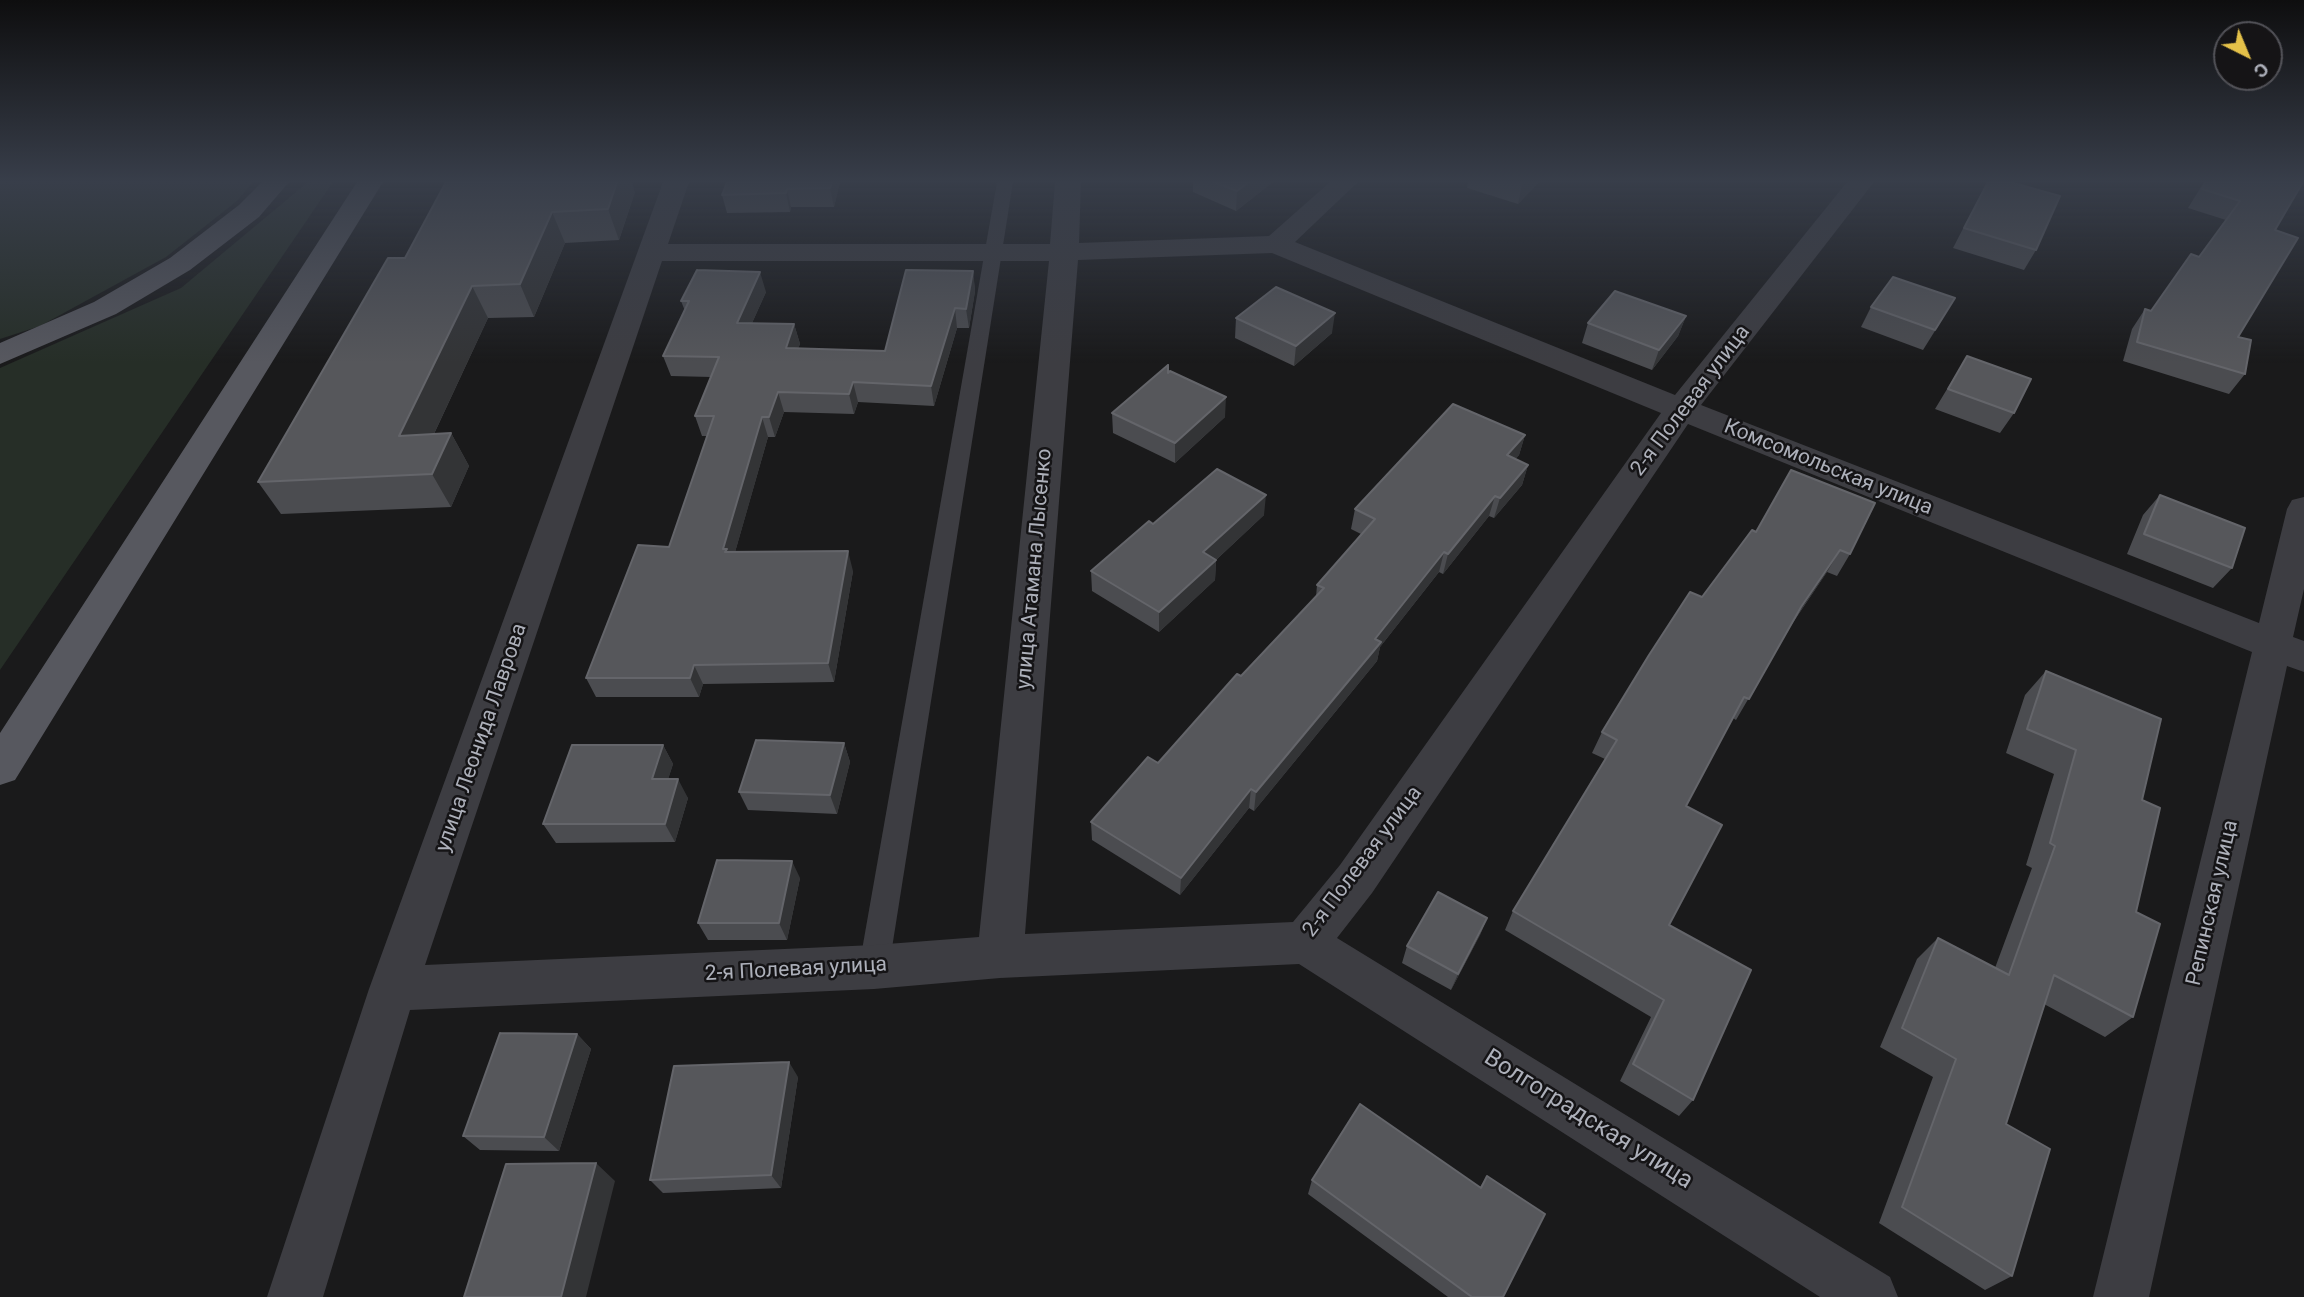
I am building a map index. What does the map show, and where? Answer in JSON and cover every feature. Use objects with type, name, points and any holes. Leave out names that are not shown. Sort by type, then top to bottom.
[{"type":"main road","points":[[0,354],[105,308],[180,264],[208,243]]},
{"type":"main road","points":[[0,768],[332,243]]},
{"type":"street","name":"улица Леонида Лаврова","points":[[295,1297],[393,989],[656,243]]},
{"type":"street","name":"улица Атамана Лысенко","points":[[1000,957],[1065,243]]},
{"type":"street","name":"2-я Полевая улица","points":[[393,989],[874,967],[1000,957],[1305,943],[1356,879],[1681,409],[1813,243]]},
{"type":"street","points":[[652,253],[1064,252],[1276,244]]},
{"type":"street","name":"Комсомольская улица","points":[[1276,244],[2288,651]]},
{"type":"street","name":"Репинская улица","points":[[2121,1297],[2288,651],[2304,509]]},
{"type":"street","name":"Волгоградская улица","points":[[1305,943],[1870,1297]]},
{"type":"lane","points":[[874,967],[995,243]]},
{"type":"shaded area","points":[[0,243],[184,243],[166,257],[40,326],[0,339]]},
{"type":"shaded area","points":[[235,243],[292,243],[0,670],[0,368],[181,288]]},
{"type":"building","points":[[413,243],[538,243],[520,284],[472,286],[399,436],[451,433],[432,474],[258,482],[388,258],[405,258]]},
{"type":"building","points":[[2012,243],[2039,243],[2036,250]]},
{"type":"building","points":[[2210,243],[2295,243],[2238,337],[2251,340],[2245,374],[2137,342],[2145,309],[2151,311],[2191,254],[2199,257]]},
{"type":"building","points":[[697,270],[760,272],[737,323],[794,324],[786,348],[885,351],[906,270],[973,271],[966,309],[955,308],[931,386],[853,382],[849,394],[778,392],[769,417],[762,417],[723,549],[727,549],[725,552],[848,551],[828,663],[694,665],[690,678],[586,678],[638,545],[669,547],[714,416],[695,416],[719,357],[663,356],[689,301],[681,301]]},
{"type":"building","points":[[1893,277],[1955,298],[1935,330],[1871,307]]},
{"type":"building","points":[[1276,287],[1335,313],[1296,346],[1236,318]]},
{"type":"building","points":[[1615,291],[1686,316],[1659,350],[1588,323]]},
{"type":"building","points":[[1967,356],[2031,379],[2014,413],[1948,389]]},
{"type":"building","points":[[1168,365],[1168,373],[1170,371],[1226,397],[1175,443],[1112,413]]},
{"type":"building","points":[[1453,404],[1525,435],[1507,455],[1528,465],[1500,498],[1495,496],[1448,554],[1444,552],[1375,639],[1381,642],[1256,792],[1251,789],[1181,878],[1091,822],[1148,757],[1158,763],[1237,674],[1241,676],[1324,588],[1317,585],[1375,519],[1355,509]]},
{"type":"building","points":[[1217,469],[1266,495],[1203,552],[1216,560],[1159,612],[1091,571],[1149,521],[1153,524]]},
{"type":"building","points":[[1791,470],[1875,503],[1850,554],[1840,550],[1801,607],[1749,699],[1744,697],[1686,806],[1722,825],[1669,925],[1751,970],[1693,1100],[1633,1064],[1664,1000],[1513,911],[1617,740],[1602,732],[1649,655],[1690,592],[1702,597],[1752,530],[1756,532]]},
{"type":"building","points":[[2160,495],[2245,528],[2232,568],[2144,534]]},
{"type":"building","points":[[2046,671],[2161,719],[2142,800],[2160,808],[2136,912],[2160,924],[2133,1017],[2054,975],[2006,1124],[2050,1149],[2012,1276],[1902,1207],[1956,1059],[1902,1028],[1938,938],[2009,975],[2055,846],[2050,843],[2076,750],[2027,729]]},
{"type":"building","points":[[756,740],[844,743],[830,795],[739,792]]},
{"type":"building","points":[[572,745],[663,745],[652,779],[678,779],[665,824],[543,824]]},
{"type":"building","points":[[717,860],[792,861],[779,923],[698,923]]},
{"type":"building","points":[[1438,892],[1487,918],[1458,974],[1407,946]]},
{"type":"building","points":[[500,1033],[577,1034],[544,1137],[463,1136]]},
{"type":"building","points":[[789,1062],[771,1175],[650,1180],[674,1066]]},
{"type":"building","points":[[1360,1104],[1481,1188],[1487,1176],[1545,1214],[1503,1297],[1472,1297],[1312,1180]]},
{"type":"building","points":[[596,1163],[561,1297],[464,1297],[506,1164]]}]
